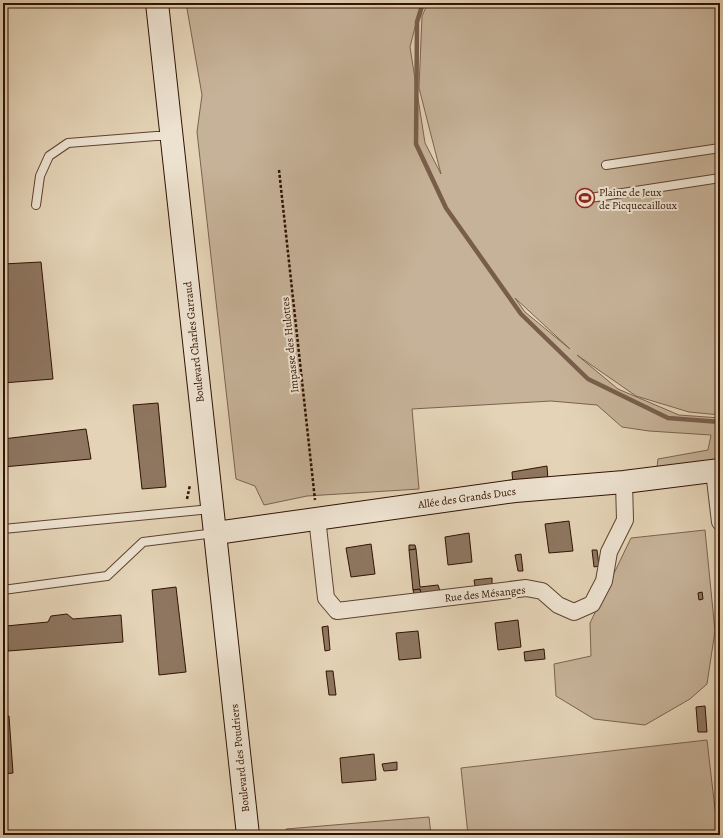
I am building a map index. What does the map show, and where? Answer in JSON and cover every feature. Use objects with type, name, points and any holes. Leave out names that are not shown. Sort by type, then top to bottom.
[{"type":"main road","name":"Boulevard Charles Garraud","points":[[157,3],[232,681]]},
{"type":"main road","name":"Allée des Grands Ducs","points":[[216,533],[515,491],[624,482],[717,470]]},
{"type":"main road","name":"Boulevard des Poudriers","points":[[232,681],[248,835]]},
{"type":"street","points":[[717,470],[720,522]]},
{"type":"street","name":"Rue des Mésanges","points":[[317,518],[326,598],[337,611],[526,588],[542,590],[558,605],[574,612],[592,604],[604,581],[609,552],[625,520],[624,482]]},
{"type":"lane","points":[[36,205],[40,176],[49,156],[68,143],[172,136]]},
{"type":"lane","points":[[606,165],[720,148]]},
{"type":"lane","points":[[590,198],[720,178]]},
{"type":"lane","points":[[3,529],[213,509]]},
{"type":"lane","points":[[3,590],[107,576],[142,542],[216,533]]},
{"type":"path","name":"Impasse des Hulottes","points":[[279,170],[317,518]]},
{"type":"shaded area","points":[[186,3],[421,3],[410,47],[425,143],[441,174],[419,88],[422,16],[428,3],[720,3],[720,415],[689,412],[636,396],[577,355],[618,389],[679,415],[720,418],[720,460],[657,467],[658,459],[708,450],[711,435],[649,431],[622,427],[597,405],[551,401],[412,409],[419,489],[307,496],[264,505],[255,486],[236,479],[197,132],[202,95]],"holes":[[[515,298],[570,349],[525,312]]]},
{"type":"shaded area","points":[[705,530],[715,631],[707,684],[690,699],[645,725],[594,719],[556,696],[554,664],[591,656],[590,623],[631,538]]},
{"type":"shaded area","points":[[707,740],[718,835],[468,835],[461,768]]},
{"type":"shaded area","points":[[429,817],[431,835],[287,835],[286,829]]},
{"type":"building","points":[[41,262],[53,379],[3,383],[3,264]]},
{"type":"building","points":[[158,403],[166,487],[142,489],[133,405]]},
{"type":"building","points":[[86,429],[91,459],[3,467],[3,439]]},
{"type":"building","points":[[547,466],[548,480],[513,485],[512,472]]},
{"type":"building","points":[[569,521],[573,551],[549,553],[545,524]]},
{"type":"building","points":[[469,533],[472,562],[448,565],[445,537]]},
{"type":"building","points":[[371,544],[375,574],[351,577],[346,548]]},
{"type":"building","points":[[409,545],[415,545],[416,549],[409,550]]},
{"type":"building","points":[[416,549],[420,587],[438,585],[440,591],[421,593],[420,589],[413,590],[409,550]]},
{"type":"building","points":[[592,550],[597,550],[599,566],[594,567]]},
{"type":"building","points":[[521,554],[523,571],[518,571],[515,555]]},
{"type":"building","points":[[492,578],[492,585],[475,586],[474,580]]},
{"type":"building","points":[[176,587],[186,672],[159,675],[152,590]]},
{"type":"building","points":[[420,589],[421,593],[414,594],[413,590]]},
{"type":"building","points":[[702,592],[703,599],[699,600],[698,593]]},
{"type":"building","points":[[67,614],[73,619],[121,615],[123,642],[8,651],[6,626],[48,622],[51,616]]},
{"type":"building","points":[[518,620],[521,647],[498,650],[495,623]]},
{"type":"building","points":[[328,626],[330,650],[325,651],[322,627]]},
{"type":"building","points":[[418,631],[421,658],[399,660],[396,633]]},
{"type":"building","points":[[544,649],[545,659],[525,661],[524,652]]},
{"type":"building","points":[[326,671],[333,671],[336,695],[329,695]]},
{"type":"building","points":[[705,706],[707,732],[698,732],[696,707]]},
{"type":"building","points":[[3,716],[9,716],[13,773],[3,774]]},
{"type":"building","points":[[374,754],[376,780],[342,783],[340,758]]},
{"type":"building","points":[[397,762],[397,770],[384,771],[382,764]]},
{"type":"waterway","points":[[423,3],[417,22],[416,144],[446,208],[521,314],[588,379],[668,418],[720,422]]},
{"type":"place","name":"Plaine de Jeux de Picquecailloux","points":[[585,198]]}]
